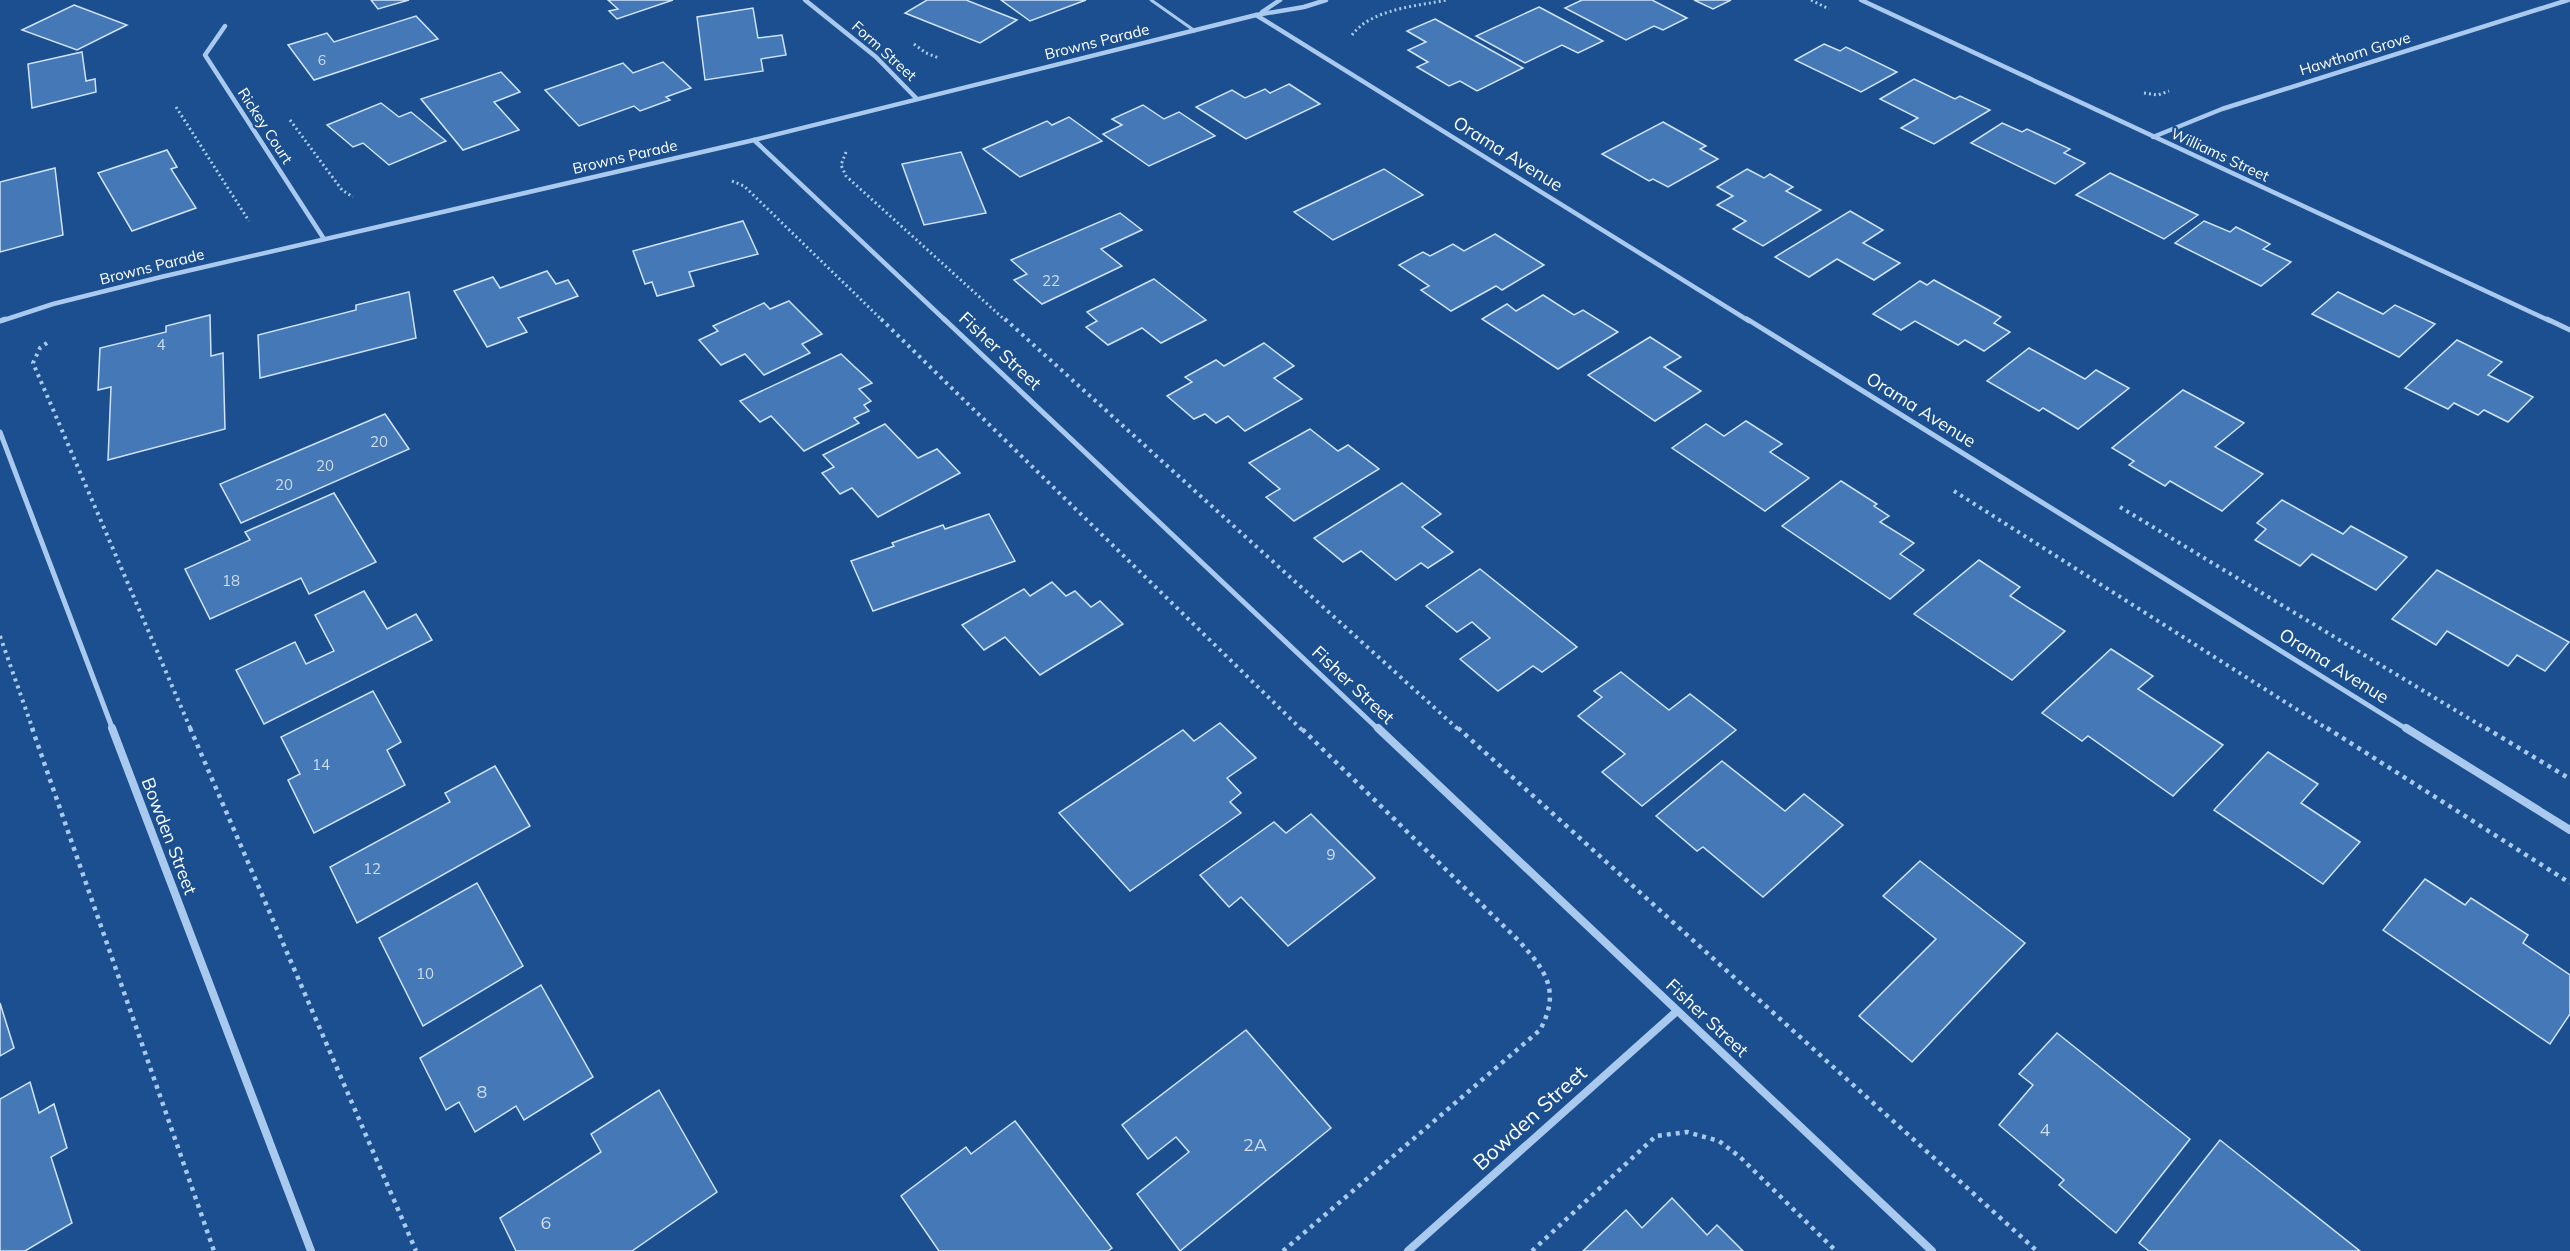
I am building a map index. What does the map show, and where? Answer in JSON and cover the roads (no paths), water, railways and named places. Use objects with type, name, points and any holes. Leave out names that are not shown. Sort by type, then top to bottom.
[{"type":"street","name":"Form Street","points":[[805,0],[876,57],[917,99]]},
{"type":"street","name":"Browns Parade","points":[[1256,15],[1280,0]]},
{"type":"street","name":"Browns Parade","points":[[0,321],[79,297],[754,140],[1256,15],[1304,7],[1326,0]]},
{"type":"street","name":"Williams Street","points":[[1861,0],[2570,330]]},
{"type":"street","name":"Hawthorn Grove","points":[[2153,137],[2222,108],[2568,0]]},
{"type":"street","name":"Orama Avenue","points":[[1256,15],[2570,830]]},
{"type":"street","name":"Rickey Court","points":[[225,26],[205,55],[324,239]]},
{"type":"street","name":"Fisher Street","points":[[754,140],[1932,1251]]},
{"type":"street","name":"Bowden Street","points":[[0,432],[310,1251]]},
{"type":"street","name":"Bowden Street","points":[[1408,1251],[1677,1011]]},
{"type":"lane","points":[[1150,0],[1195,31]]}]
